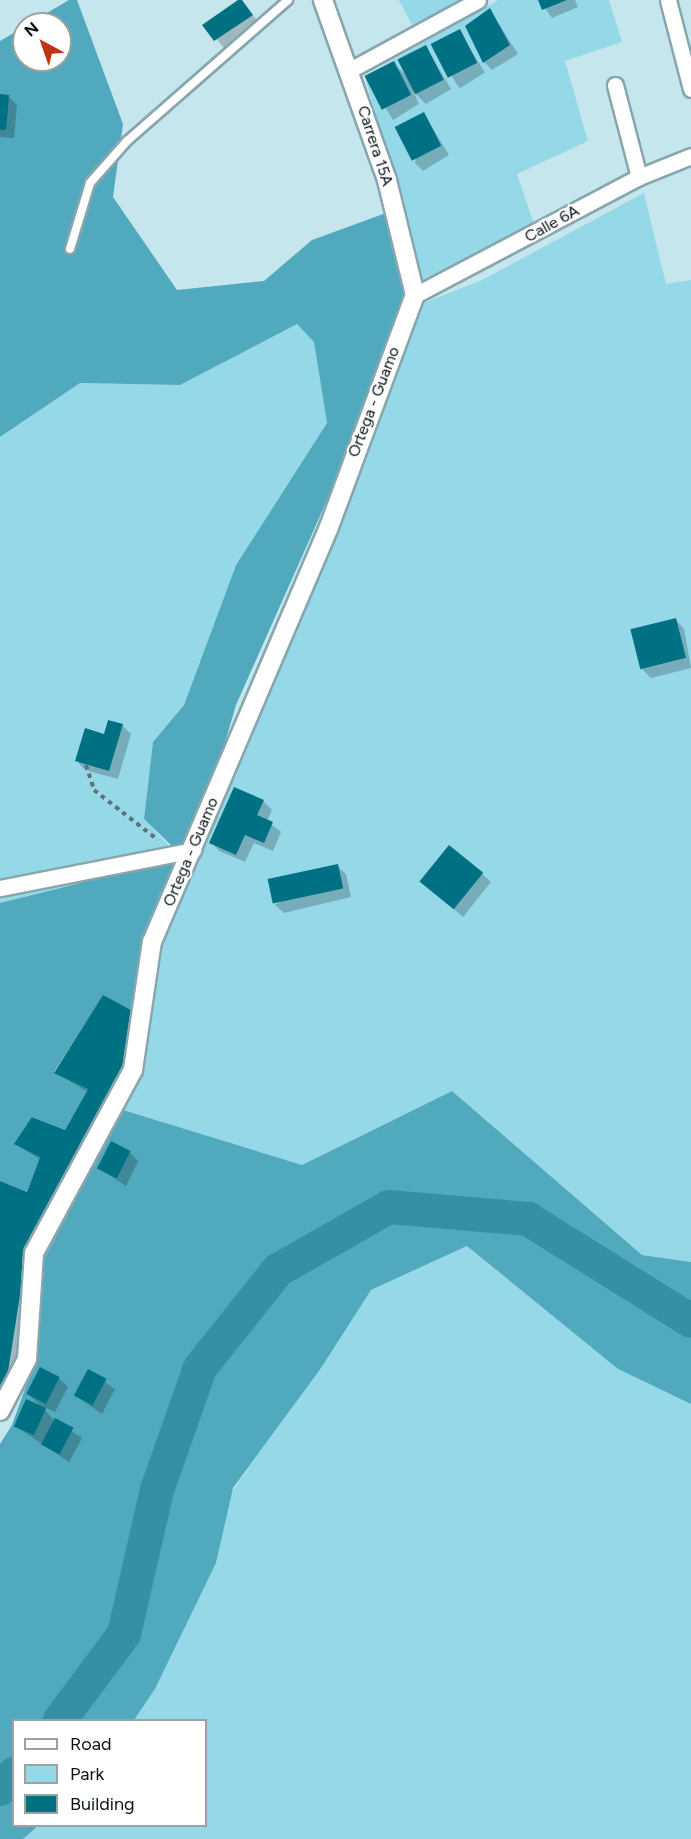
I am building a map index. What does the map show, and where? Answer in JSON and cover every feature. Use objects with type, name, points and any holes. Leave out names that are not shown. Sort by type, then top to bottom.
[{"type":"street","name":"Carrera 15A","points":[[323,0],[387,180],[415,295]]},
{"type":"street","points":[[348,70],[478,0]]},
{"type":"street","points":[[668,0],[691,89]]},
{"type":"street","points":[[615,85],[639,177]]},
{"type":"street","name":"Calle 6A","points":[[415,295],[639,177],[691,156]]},
{"type":"street","name":"Ortega - Guamo","points":[[0,1411],[27,1359],[34,1252],[134,1070],[148,956],[184,852],[329,527],[415,295]]},
{"type":"street","points":[[0,888],[184,852]]},
{"type":"lane","points":[[70,249],[90,183],[127,141],[288,0]]},
{"type":"path","points":[[86,765],[94,790],[184,852]]},
{"type":"green space","points":[[399,0],[464,0],[415,31]]},
{"type":"green space","points":[[498,0],[538,0],[542,10],[567,0],[609,0],[622,42],[565,61],[588,141],[517,174],[534,224],[420,285],[365,76]]},
{"type":"green space","points":[[644,193],[666,284],[691,280],[691,1262],[642,1255],[452,1091],[302,1165],[123,1110],[138,1071],[158,946],[421,304],[482,280]]},
{"type":"green space","points":[[297,324],[314,342],[327,423],[236,565],[184,705],[153,742],[144,819],[181,858],[0,903],[0,437],[80,383],[180,385]]},
{"type":"green space","points":[[467,1246],[618,1369],[691,1404],[691,1839],[23,1839],[37,1827],[207,1827],[207,1719],[135,1719],[155,1689],[216,1563],[231,1493],[371,1290]]},
{"type":"shaded area","points":[[69,0],[77,0],[123,124],[113,197],[177,290],[264,281],[312,240],[386,213],[406,305],[336,480],[236,705],[211,790],[188,843],[173,847],[144,819],[153,742],[184,705],[236,565],[327,423],[314,342],[297,324],[180,385],[80,383],[0,437],[0,41],[12,34],[12,72],[72,72],[72,12],[48,12]]},
{"type":"shaded area","points":[[181,858],[146,940],[131,1010],[103,996],[54,1072],[88,1089],[65,1130],[32,1117],[40,1157],[27,1192],[0,1181],[0,903]]},
{"type":"shaded area","points":[[452,1091],[642,1255],[691,1262],[691,1404],[618,1369],[467,1246],[371,1290],[321,1368],[233,1488],[216,1563],[155,1689],[135,1719],[12,1719],[12,1827],[37,1827],[23,1839],[0,1839],[0,1444],[12,1425],[34,1364],[38,1271],[123,1110],[302,1165]]},
{"type":"building","points":[[238,0],[242,0],[253,15],[214,41],[202,25]]},
{"type":"building","points":[[538,0],[567,0],[542,10]]},
{"type":"building","points":[[490,8],[510,45],[483,63],[465,26]]},
{"type":"building","points":[[460,29],[477,63],[448,78],[431,44]]},
{"type":"building","points":[[426,45],[444,80],[415,94],[397,60]]},
{"type":"building","points":[[394,61],[411,95],[382,110],[365,76]]},
{"type":"building","points":[[0,94],[9,95],[6,130],[0,130]]},
{"type":"building","points":[[424,112],[441,146],[412,161],[395,127]]},
{"type":"building","points":[[676,618],[686,658],[640,669],[630,629]]},
{"type":"building","points":[[108,720],[123,724],[109,771],[75,761],[85,728],[104,734]]},
{"type":"building","points":[[234,787],[264,800],[257,815],[273,822],[264,843],[245,835],[236,855],[209,843]]},
{"type":"building","points":[[449,845],[483,873],[454,909],[419,882]]},
{"type":"building","points":[[338,864],[343,888],[273,903],[268,879]]},
{"type":"building","points":[[103,995],[131,1010],[125,1066],[28,1244],[7,1378],[0,1390],[0,1181],[27,1192],[40,1157],[14,1144],[32,1117],[65,1130],[88,1089],[54,1073]]},
{"type":"building","points":[[111,1141],[131,1151],[117,1179],[97,1169]]},
{"type":"building","points":[[40,1367],[60,1377],[46,1404],[26,1394]]},
{"type":"building","points":[[88,1369],[107,1379],[92,1405],[74,1395]]},
{"type":"building","points":[[26,1399],[46,1408],[34,1435],[14,1426]]},
{"type":"building","points":[[55,1418],[74,1428],[59,1454],[41,1444]]},
{"type":"waterway","points":[[61,1719],[124,1634],[157,1490],[200,1368],[278,1270],[389,1207],[528,1219],[691,1321]]},
{"type":"waterway","points":[[0,1789],[12,1776]]}]
